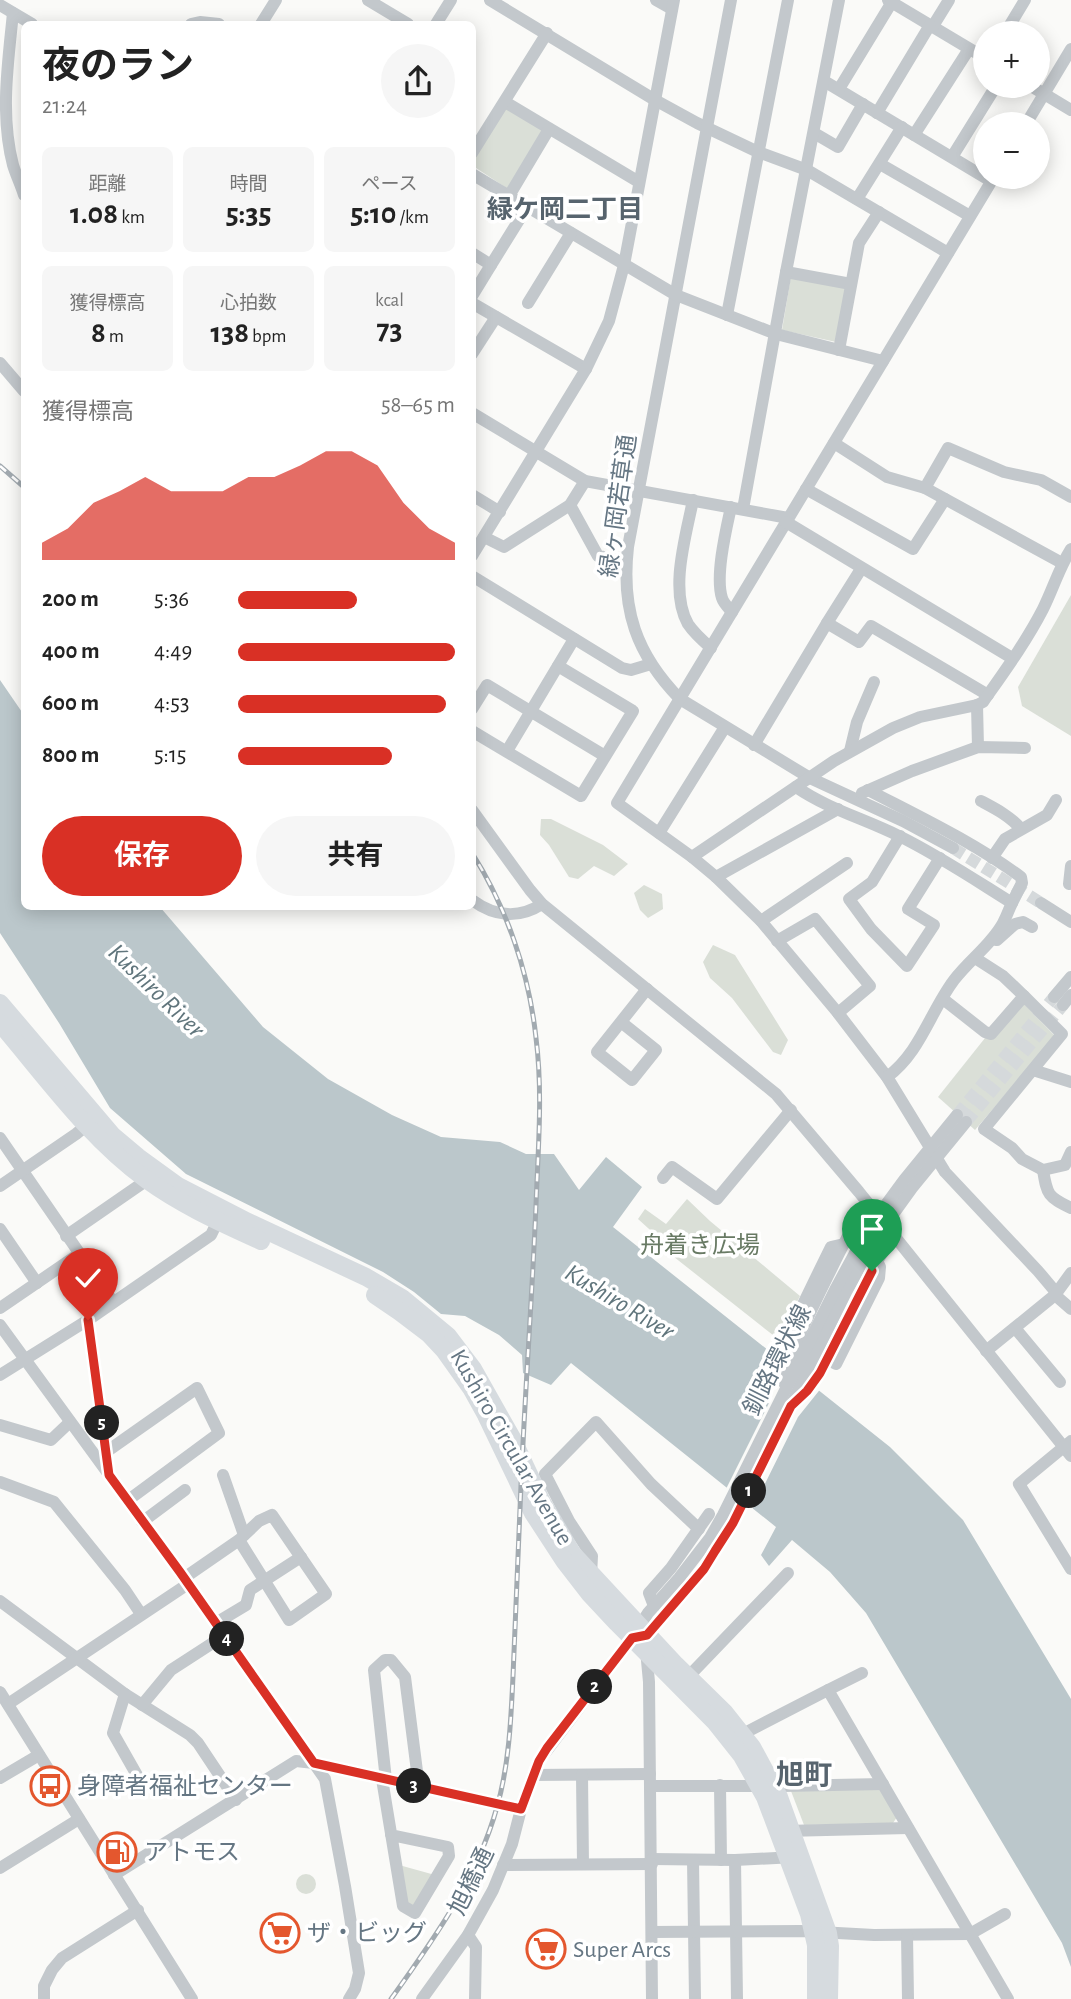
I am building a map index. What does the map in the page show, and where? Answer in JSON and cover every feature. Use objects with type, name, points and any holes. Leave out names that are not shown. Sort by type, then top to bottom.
[{"type":"highway","name":"Kushiro Circular Avenue","points":[[0,1003],[113,1136],[220,1215],[380,1297],[429,1334],[444,1350],[486,1415],[533,1513],[590,1593],[688,1676],[725,1713],[767,1786],[821,1933],[830,1946],[829,1999]]},
{"type":"highway","name":"Kushiro Circular Avenue","points":[[0,1023],[106,1146],[147,1180],[190,1207],[220,1215],[366,1277],[402,1298],[447,1336],[473,1369],[572,1553],[641,1638],[715,1722],[737,1737]]},
{"type":"highway","name":"Kushiro Circular Avenue","points":[[816,1999],[821,1933]]},
{"type":"street","points":[[263,21],[276,0]]},
{"type":"street","points":[[368,0],[403,21]]},
{"type":"street","points":[[438,21],[451,0]]},
{"type":"street","points":[[490,0],[655,100],[758,152],[807,170],[948,253]]},
{"type":"street","points":[[511,12],[518,0]]},
{"type":"street","points":[[476,550],[586,369],[609,321],[624,265],[673,5],[656,0]]},
{"type":"street","name":"緑ヶ岡若草通","points":[[731,0],[626,561],[626,592],[630,617],[635,634],[651,664],[680,699],[810,778],[927,832],[953,848]]},
{"type":"street","points":[[727,315],[788,0]]},
{"type":"street","points":[[732,612],[721,595],[724,542],[737,508],[776,334],[839,0]]},
{"type":"street","points":[[877,113],[949,0]]},
{"type":"street","points":[[1012,21],[1025,0]]},
{"type":"street","points":[[839,89],[890,1],[973,51]]},
{"type":"street","points":[[0,5],[27,21]]},
{"type":"street","points":[[13,13],[6,80],[6,116],[13,163],[21,186]]},
{"type":"street","points":[[476,147],[547,33]]},
{"type":"street","points":[[914,135],[970,49]]},
{"type":"street","points":[[1050,83],[1071,49]]},
{"type":"street","points":[[824,81],[973,169]]},
{"type":"street","points":[[1050,97],[1071,110]]},
{"type":"street","points":[[952,158],[989,98]]},
{"type":"street","points":[[505,102],[639,182]]},
{"type":"street","points":[[814,133],[838,147],[863,104]]},
{"type":"street","points":[[857,200],[901,127]]},
{"type":"street","points":[[509,196],[549,129]]},
{"type":"street","points":[[880,163],[970,216]]},
{"type":"street","points":[[476,176],[676,295],[776,334],[883,361]]},
{"type":"street","points":[[987,189],[617,803],[692,857],[761,921],[887,1077],[945,1172],[1038,1271],[1055,1295],[1071,1308]]},
{"type":"street","points":[[476,289],[527,207]]},
{"type":"street","points":[[839,350],[859,243],[879,212]]},
{"type":"street","points":[[528,303],[571,233]]},
{"type":"street","points":[[476,256],[491,265]]},
{"type":"street","points":[[786,272],[851,284]]},
{"type":"street","points":[[476,305],[586,369]]},
{"type":"street","points":[[476,348],[496,317]]},
{"type":"street","points":[[0,363],[21,388]]},
{"type":"street","points":[[476,415],[585,481],[737,508],[787,520],[861,569],[1012,658]]},
{"type":"street","points":[[834,443],[887,477],[925,488],[1062,563]]},
{"type":"street","points":[[925,488],[948,447],[1004,472],[1041,480],[1071,498]]},
{"type":"street","points":[[484,537],[505,547],[570,505],[585,481]]},
{"type":"street","points":[[806,489],[913,549],[945,499]]},
{"type":"street","points":[[476,498],[499,512]]},
{"type":"street","points":[[693,500],[679,570],[679,591],[688,623],[711,648]]},
{"type":"street","points":[[570,505],[598,556],[626,561]]},
{"type":"street","points":[[692,857],[850,751],[893,728],[919,717],[983,702],[1044,607],[1062,563],[1071,549]]},
{"type":"street","points":[[754,745],[861,569]]},
{"type":"street","points":[[476,578],[622,668],[631,670],[651,664]]},
{"type":"street","points":[[827,623],[859,642],[871,626],[988,695]]},
{"type":"street","points":[[506,751],[574,639]]},
{"type":"street","points":[[476,733],[581,796],[633,711],[558,666]]},
{"type":"street","points":[[850,751],[857,723],[874,682]]},
{"type":"street","points":[[476,703],[487,685],[605,756]]},
{"type":"street","points":[[977,705],[978,747]]},
{"type":"street","points":[[659,833],[725,727]]},
{"type":"street","points":[[852,797],[978,747],[1024,747]]},
{"type":"street","points":[[796,788],[900,836],[1012,903]]},
{"type":"street","points":[[868,790],[992,858],[1021,877],[1022,883],[1003,923],[954,981],[913,1052],[887,1077]]},
{"type":"street","points":[[992,858],[1005,839],[1047,815],[1056,800]]},
{"type":"street","points":[[981,801],[998,809],[1021,829]]},
{"type":"street","points":[[716,877],[838,809]]},
{"type":"street","points":[[476,816],[542,904],[776,1094],[1069,1448],[1019,1485],[1071,1569]]},
{"type":"street","points":[[900,836],[872,881],[849,899],[871,929],[907,966],[934,925],[908,909],[940,858]]},
{"type":"street","points":[[761,921],[847,863]]},
{"type":"street","points":[[1069,884],[1071,866]]},
{"type":"street","points":[[476,902],[504,914],[524,914],[542,904]]},
{"type":"street","points":[[1041,903],[1071,922]]},
{"type":"street","points":[[777,941],[815,919],[870,986],[838,1013]]},
{"type":"street","points":[[991,939],[997,940],[1015,924],[1023,922],[1032,928]]},
{"type":"street","points":[[975,958],[1003,976],[1067,1035],[1033,1070],[984,1129],[1012,1148],[1022,1159],[1043,1170],[1065,1165],[1071,1152]]},
{"type":"street","points":[[1063,999],[1071,977]]},
{"type":"street","points":[[621,1021],[656,1050],[632,1080],[597,1052],[621,1021],[646,989]]},
{"type":"street","points":[[943,999],[991,1034],[1024,996]]},
{"type":"street","points":[[1033,1070],[1071,1082]]},
{"type":"street","points":[[663,1178],[672,1167],[717,1199],[791,1110]]},
{"type":"street","name":"釧路環状線","points":[[807,1362],[836,1288],[889,1209],[962,1119]]},
{"type":"street","points":[[0,1186],[87,1125]]},
{"type":"street","points":[[0,1138],[113,1302]]},
{"type":"street","points":[[1043,1170],[1046,1191],[1051,1199],[1071,1208]]},
{"type":"street","points":[[66,1236],[147,1180]]},
{"type":"street","points":[[868,1203],[844,1244],[807,1362],[807,1391],[786,1403],[786,1375],[807,1362],[894,1236]]},
{"type":"street","points":[[0,1375],[88,1320],[211,1235],[220,1215]]},
{"type":"street","points":[[0,1229],[37,1283]]},
{"type":"street","points":[[792,1333],[791,1329],[831,1247],[844,1244]]},
{"type":"street","points":[[0,1308],[79,1254]]},
{"type":"street","points":[[834,1363],[838,1360],[879,1278],[880,1267],[877,1261]]},
{"type":"street","points":[[986,1351],[1055,1295],[1071,1273]]},
{"type":"street","points":[[88,1320],[109,1475]]},
{"type":"street","points":[[0,1325],[225,1635],[325,1779],[359,1973],[349,1999]]},
{"type":"street","points":[[1015,1328],[1060,1382]]},
{"type":"street","points":[[106,1452],[197,1388],[219,1433],[127,1501]]},
{"type":"street","name":"釧路環状線","points":[[641,1638],[704,1569],[786,1403]]},
{"type":"street","points":[[0,1425],[51,1440],[70,1422]]},
{"type":"street","points":[[591,1574],[592,1556],[569,1521],[545,1474],[596,1422],[651,1484],[699,1529]]},
{"type":"street","points":[[8,1704],[141,1614],[242,1538],[259,1521],[272,1515],[326,1594],[289,1620],[242,1538],[223,1475]]},
{"type":"street","points":[[0,1482],[54,1502],[141,1614]]},
{"type":"street","points":[[142,1522],[185,1490]]},
{"type":"street","points":[[654,1606],[649,1593],[671,1568],[709,1514]]},
{"type":"street","name":"釧路環状線","points":[[641,1638],[654,1606],[728,1519]]},
{"type":"street","points":[[216,1623],[246,1605],[250,1590],[301,1557]]},
{"type":"street","points":[[688,1676],[788,1573]]},
{"type":"street","points":[[0,1601],[125,1694],[190,1735],[198,1742],[236,1800]]},
{"type":"street","points":[[142,1705],[171,1670],[225,1635]]},
{"type":"street","points":[[641,1638],[649,1682],[652,1999]]},
{"type":"street","name":"旭橋通","points":[[422,1999],[481,1913],[503,1865],[539,1761],[547,1748],[641,1638]]},
{"type":"street","points":[[391,1835],[448,1847],[449,1856],[415,1913],[403,1906],[391,1835],[384,1779],[374,1670],[385,1660],[391,1660],[405,1677],[419,1787]]},
{"type":"street","points":[[737,1737],[862,1673]]},
{"type":"street","points":[[828,1690],[1008,1999]]},
{"type":"street","points":[[0,1692],[192,1999]]},
{"type":"street","points":[[125,1694],[113,1733],[138,1777]]},
{"type":"street","points":[[0,1778],[39,1755]]},
{"type":"street","points":[[114,1875],[296,1761],[521,1809]]},
{"type":"street","points":[[533,1775],[582,1774],[720,1786],[883,1784]]},
{"type":"street","points":[[582,1774],[583,1864]]},
{"type":"street","points":[[720,1786],[721,1860]]},
{"type":"street","points":[[0,1868],[79,1819]]},
{"type":"street","points":[[784,1831],[908,1828]]},
{"type":"street","points":[[503,1865],[794,1857]]},
{"type":"street","points":[[693,1860],[695,1999]]},
{"type":"street","points":[[735,1860],[737,1999]]},
{"type":"street","points":[[44,1999],[44,1986],[62,1958],[138,1910]]},
{"type":"street","points":[[652,1932],[970,1934],[1005,1914]]},
{"type":"street","points":[[907,1935],[908,1999]]},
{"type":"street","points":[[467,1936],[476,1947],[475,1999]]},
{"type":"green space","points":[[506,106],[545,130],[508,189],[476,168],[476,155]]},
{"type":"green space","points":[[791,276],[846,286],[836,342],[782,330]]},
{"type":"green space","points":[[1071,595],[1071,736],[1022,706],[1018,687]]},
{"type":"green space","points":[[541,819],[551,819],[603,845],[628,864],[614,876],[594,866],[578,879],[569,877],[540,835]]},
{"type":"green space","points":[[644,885],[662,894],[663,909],[648,918],[640,910],[634,893]]},
{"type":"green space","points":[[713,945],[735,955],[788,1040],[781,1055],[773,1052],[732,998],[710,978],[703,962]]},
{"type":"green space","points":[[1023,1003],[1055,1036],[975,1130],[938,1097],[985,1038]]},
{"type":"green space","name":"舟着き広場","points":[[687,1199],[800,1296],[778,1339],[669,1253],[659,1238],[638,1219],[645,1209],[666,1224]]},
{"type":"green space","points":[[880,1788],[897,1817],[893,1823],[804,1825],[791,1791]]},
{"type":"green space","points":[[399,1865],[435,1875],[414,1909],[405,1904]]},
{"type":"green space","points":[[302,1874],[310,1874],[316,1884],[310,1894],[302,1894],[296,1888],[296,1880]]},
{"type":"water","name":"Kushiro River","points":[[0,680],[21,711],[21,910],[163,910],[263,1027],[328,1079],[392,1115],[441,1137],[500,1142],[526,1154],[554,1154],[579,1190],[606,1157],[642,1187],[613,1227],[890,1447],[963,1520],[1071,1699],[1071,1967],[1062,1943],[866,1613],[830,1572],[792,1540],[769,1566],[761,1555],[776,1527],[571,1363],[551,1385],[523,1373],[522,1355],[499,1335],[465,1316],[441,1314],[383,1272],[186,1174],[110,1108],[0,933]]},
{"type":"pier","points":[[781,1355],[822,1387],[798,1417],[751,1512],[725,1491],[770,1401]]},
{"type":"tunnel","points":[[953,848],[1041,903]]},
{"type":"tunnel","points":[[957,1115],[1054,997]]},
{"type":"tunnel","points":[[966,1122],[1063,1005]]},
{"type":"railway","points":[[0,466],[21,484]]},
{"type":"railway","points":[[391,1999],[453,1908],[478,1859],[501,1791],[510,1726],[536,1205],[539,1079],[533,1014],[522,965],[496,896],[476,859]]},
{"type":"place","name":"身障者福祉センター","points":[[50,1786]]},
{"type":"place","name":"アトモス","points":[[117,1852]]},
{"type":"place","name":"ザ・ビッグ","points":[[280,1933]]},
{"type":"place","name":"Super Arcs","points":[[546,1949]]},
{"type":"district","name":"緑ケ岡二丁目","points":[[565,209]]},
{"type":"district","name":"旭町","points":[[804,1774]]},
{"type":"route","points":[[88,1320],[109,1475],[314,1763],[521,1809],[539,1761],[547,1748],[632,1638],[647,1635],[704,1569],[733,1523],[791,1406],[807,1391],[820,1373],[872,1271]]}]
